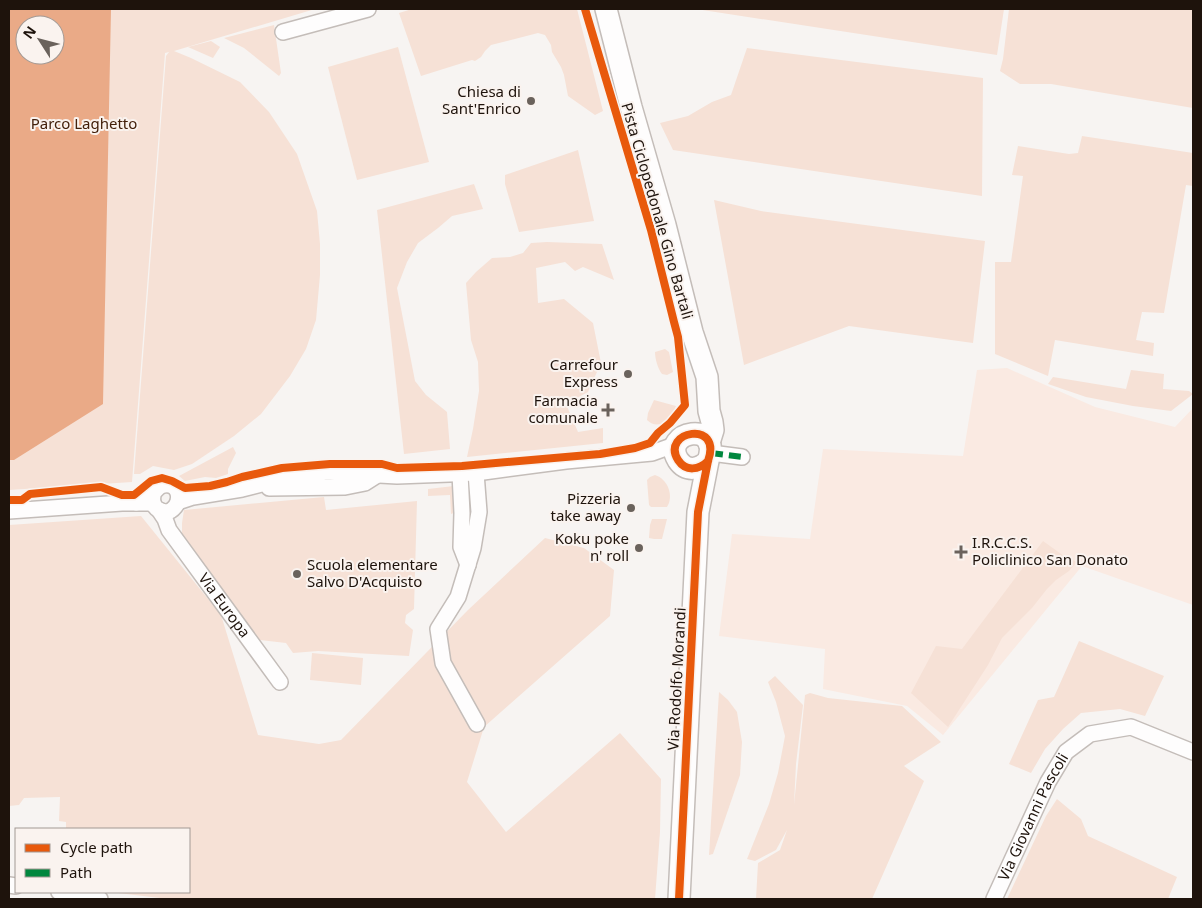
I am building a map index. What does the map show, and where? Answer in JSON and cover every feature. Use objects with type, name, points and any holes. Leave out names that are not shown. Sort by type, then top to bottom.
[{"type":"street","points":[[283,32],[368,9]]},
{"type":"street","name":"Via Rodolfo Morandi","points":[[606,9],[692,332],[708,377],[709,411],[713,430],[695,452],[699,508],[679,899]]},
{"type":"street","points":[[181,500],[173,487],[168,485],[157,488],[155,502],[163,512],[168,512],[181,500],[242,489],[345,487],[365,483],[376,475],[476,473],[566,461],[652,453],[695,452],[742,457]]},
{"type":"street","points":[[476,473],[479,512],[473,548],[458,597],[438,629],[443,663],[477,724]]},
{"type":"street","points":[[460,474],[461,547],[468,565]]},
{"type":"street","points":[[169,530],[172,514],[181,500]]},
{"type":"street","points":[[9,511],[155,502]]},
{"type":"street","name":"Via Europa","points":[[155,502],[169,530],[280,682]]},
{"type":"street","name":"Via Giovanni Pascoli","points":[[994,899],[1048,782],[1069,749],[1090,734],[1132,727],[1193,752]]},
{"type":"street","points":[[65,893],[100,899]]},
{"type":"shaded area","points":[[9,9],[111,9],[103,404],[14,460],[9,460]]},
{"type":"shaded area","name":"I.R.C.C.S. Policlinico San Donato","points":[[1007,368],[1095,407],[1175,427],[1193,408],[1193,605],[1082,566],[943,735],[907,706],[823,689],[825,649],[719,636],[732,534],[810,539],[823,449],[963,456],[977,370]]},
{"type":"green space","name":"Parco Laghetto","points":[[9,9],[315,9],[174,51],[240,82],[269,112],[297,154],[317,211],[320,275],[316,320],[306,349],[290,376],[261,414],[234,436],[192,464],[174,470],[153,466],[140,474],[134,474],[166,56],[169,52],[165,53],[132,482],[9,490]]},
{"type":"green space","points":[[412,9],[577,9],[603,111],[595,115],[568,96],[564,75],[552,52],[551,45],[545,35],[538,33],[491,45],[475,61],[472,60],[421,76],[399,13]]},
{"type":"green space","points":[[696,9],[1004,9],[997,55]]},
{"type":"green space","points":[[1009,9],[1193,9],[1193,108],[1051,84],[1020,84],[1000,71]]},
{"type":"green space","points":[[274,25],[281,73],[279,76],[244,48],[224,38]]},
{"type":"green space","points":[[211,41],[220,47],[213,58],[188,47]]},
{"type":"green space","points":[[398,47],[429,162],[357,180],[328,67]]},
{"type":"green space","points":[[747,48],[983,78],[982,196],[673,150],[660,123],[688,116],[712,102],[731,95]]},
{"type":"green space","points":[[1082,136],[1193,153],[1193,186],[1186,185],[1164,313],[1142,312],[1136,340],[1154,343],[1153,356],[1055,340],[1048,376],[995,354],[995,262],[1011,262],[1023,176],[1012,175],[1018,146],[1069,154],[1078,153]]},
{"type":"green space","points":[[578,150],[594,221],[519,232],[505,184],[505,175]]},
{"type":"green space","points":[[474,184],[483,209],[452,216],[418,243],[407,262],[397,288],[415,381],[426,395],[447,412],[450,449],[404,454],[377,210]]},
{"type":"green space","points":[[714,200],[761,211],[985,241],[973,343],[849,326],[744,365]]},
{"type":"green space","points":[[531,243],[602,244],[614,280],[583,267],[575,271],[565,262],[536,268],[538,303],[564,299],[593,323],[601,363],[588,392],[566,404],[578,432],[603,428],[603,443],[467,457],[479,391],[478,362],[471,340],[466,283],[492,258],[510,257],[523,253]]},
{"type":"green space","points":[[665,349],[669,352],[673,372],[667,375],[662,374],[655,355],[655,352]]},
{"type":"green space","points":[[1131,370],[1164,374],[1163,389],[1189,391],[1193,394],[1171,411],[1086,397],[1048,384],[1053,377],[1126,389]]},
{"type":"green space","points":[[654,400],[676,406],[665,422],[656,425],[647,420]]},
{"type":"green space","points":[[233,447],[236,453],[228,469],[228,474],[216,478],[205,477],[185,481],[179,476]]},
{"type":"green space","points":[[655,475],[660,477],[669,488],[670,498],[667,507],[651,507],[649,505],[647,480]]},
{"type":"green space","points":[[454,486],[457,512],[451,514],[450,495],[428,496],[428,489]]},
{"type":"green space","points":[[324,497],[326,510],[417,501],[414,609],[406,615],[405,623],[413,630],[409,656],[318,651],[293,653],[286,643],[260,640],[182,536],[184,510]]},
{"type":"green space","points":[[141,516],[221,615],[258,735],[319,744],[341,740],[468,610],[545,538],[584,548],[614,570],[610,616],[484,727],[467,782],[506,832],[620,733],[661,779],[660,832],[655,899],[168,899],[118,893],[190,893],[190,828],[66,828],[66,822],[59,821],[60,797],[24,798],[19,805],[9,806],[9,525]]},
{"type":"green space","points":[[652,519],[667,519],[662,539],[649,538]]},
{"type":"green space","points":[[1043,541],[1064,556],[1077,562],[1047,589],[1032,608],[1002,638],[988,665],[948,727],[911,693],[936,646],[962,649]]},
{"type":"green space","points":[[1079,641],[1164,676],[1145,716],[1120,709],[1081,713],[1045,749],[1031,773],[1009,764],[1038,700],[1054,697]]},
{"type":"green space","points":[[312,653],[363,658],[361,685],[310,680]]},
{"type":"green space","points":[[775,676],[803,705],[796,764],[794,805],[805,695],[810,693],[828,698],[902,706],[941,742],[904,766],[924,781],[872,899],[756,899],[758,863],[780,850],[787,830],[776,850],[755,861],[747,859],[769,804],[778,773],[785,736],[776,702],[768,682]]},
{"type":"green space","points":[[719,692],[737,712],[742,742],[740,775],[713,854],[709,855]]},
{"type":"green space","points":[[1057,799],[1081,819],[1088,836],[1177,877],[1168,899],[1007,899],[1046,816]]},
{"type":"marked path","points":[[711,453],[742,457]]},
{"type":"cycle path","name":"Pista Ciclopedonale Gino Bartali","points":[[9,500],[22,500],[30,494],[101,487],[122,495],[134,495],[151,481],[162,478],[185,488],[210,486],[282,468],[330,464],[382,464],[397,468],[462,466],[600,454],[635,448],[650,443],[685,405],[678,337],[651,230],[585,9]]},
{"type":"cycle path","points":[[679,899],[698,512],[708,461],[710,448],[707,439],[700,435],[684,436],[677,442],[675,450],[681,464],[689,468],[697,468],[708,461]]},
{"type":"place","name":"Chiesa di Sant'Enrico","points":[[531,101]]},
{"type":"place","name":"Carrefour Express","points":[[628,374]]},
{"type":"place","name":"Farmacia comunale","points":[[608,410]]},
{"type":"place","name":"Pizzeria take away","points":[[631,508]]},
{"type":"place","name":"Koku poke n' roll","points":[[639,548]]},
{"type":"place","name":"I.R.C.C.S. Policlinico San Donato","points":[[961,552]]},
{"type":"place","name":"Scuola elementare Salvo D'Acquisto","points":[[297,574]]}]
